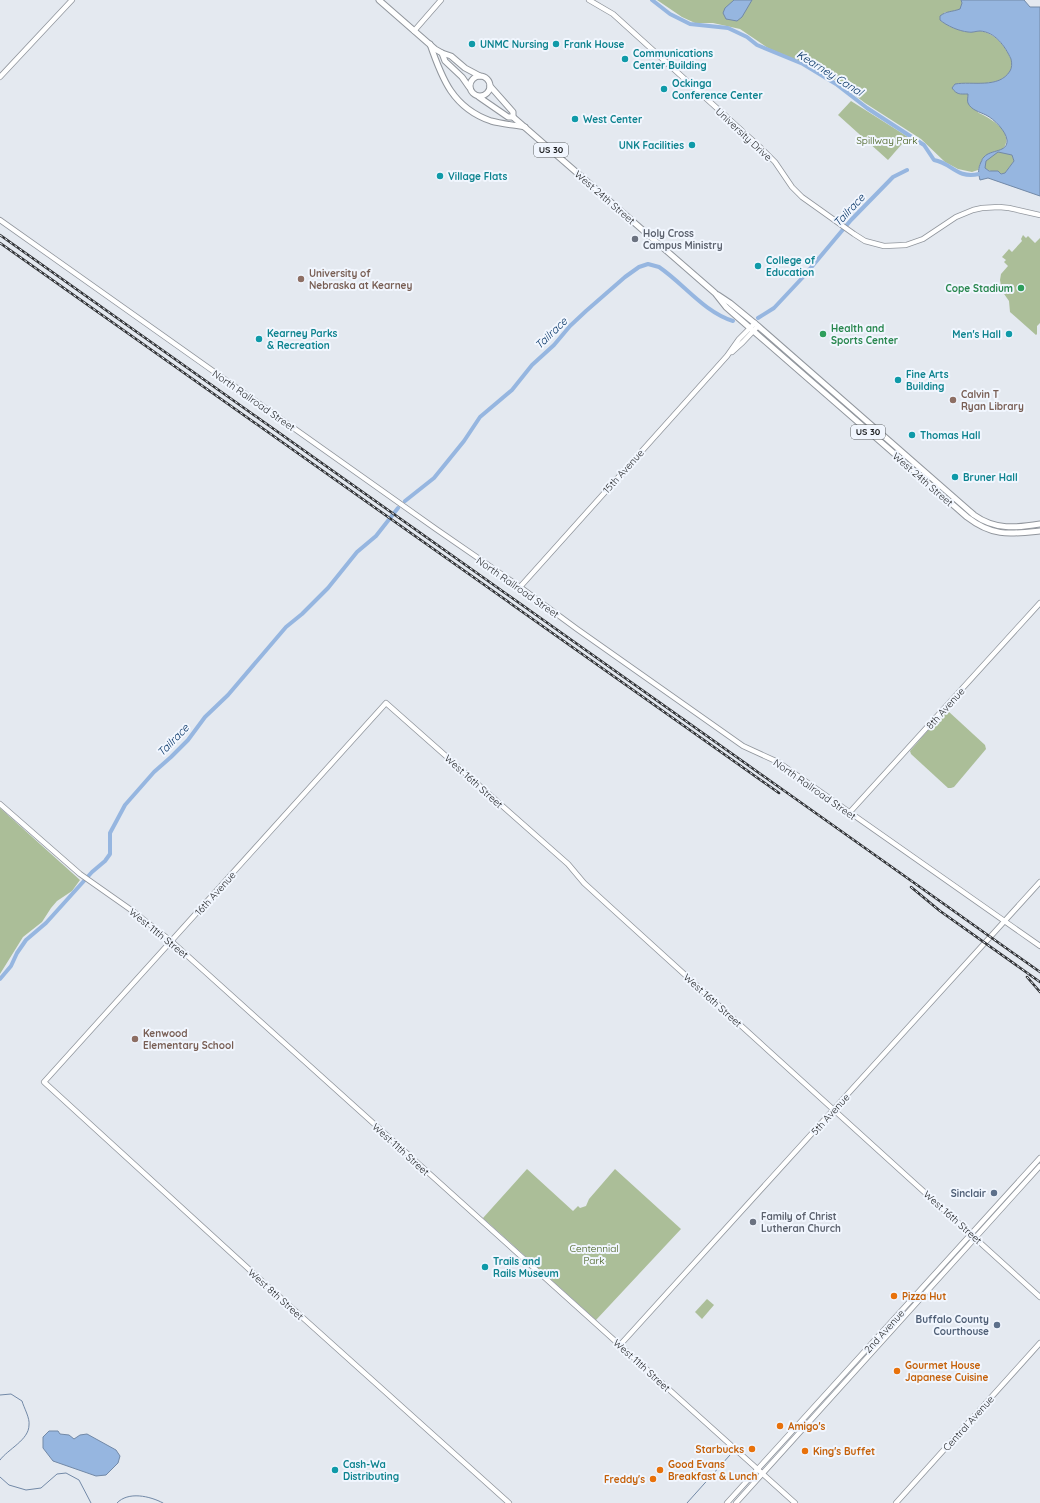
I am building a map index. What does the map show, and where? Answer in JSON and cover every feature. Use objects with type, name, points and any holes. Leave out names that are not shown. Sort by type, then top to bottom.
[{"type":"main road","name":"US 30","points":[[379,0],[442,53],[451,56],[465,68],[488,79],[490,86]]},
{"type":"main road","points":[[430,44],[444,82],[453,96],[462,104],[486,119],[525,127]]},
{"type":"main road","name":"US 30","points":[[442,53],[445,61],[462,77],[472,93],[479,97]]},
{"type":"main road","points":[[469,88],[472,79],[480,76]]},
{"type":"main road","points":[[479,97],[488,93],[490,86]]},
{"type":"main road","name":"West 24th Street","points":[[490,86],[513,112],[512,117]]},
{"type":"main road","name":"West 24th Street","points":[[479,97],[508,117],[512,117],[525,127],[715,293],[756,324],[974,515],[988,523],[999,526],[1018,527],[1038,524]]},
{"type":"main road","name":"West 24th Street","points":[[715,293],[726,307],[751,330],[976,524],[987,529],[1003,533],[1019,534],[1040,531]]},
{"type":"main road","points":[[1027,532],[1033,530],[1038,524]]},
{"type":"street","points":[[0,77],[72,0]]},
{"type":"street","points":[[414,31],[441,0]]},
{"type":"street","name":"University Drive","points":[[589,0],[613,14],[771,158],[792,188],[802,197],[849,231],[871,243],[896,246],[906,245],[923,239],[956,217],[973,210],[999,207],[1040,215]]},
{"type":"street","name":"North Railroad Street","points":[[0,220],[520,587],[742,746],[778,762],[1040,946]]},
{"type":"street","name":"15th Avenue","points":[[520,587],[727,356],[739,339],[756,324]]},
{"type":"street","name":"8th Avenue","points":[[850,812],[1040,603]]},
{"type":"street","name":"16th Avenue","points":[[44,1082],[386,702]]},
{"type":"street","name":"West 16th Street","points":[[386,702],[568,864],[584,883],[1040,1297]]},
{"type":"street","name":"West 11th Street","points":[[0,804],[92,884],[134,912],[171,941],[795,1503]]},
{"type":"street","name":"5th Avenue","points":[[620,1345],[1040,882]]},
{"type":"street","name":"West 8th Street","points":[[44,1082],[263,1282],[510,1503]]},
{"type":"street","name":"2nd Avenue","points":[[736,1503],[973,1236],[1040,1158]]},
{"type":"street","name":"2nd Avenue","points":[[727,1503],[973,1236],[1040,1166]]},
{"type":"street","name":"Central Avenue","points":[[896,1503],[1040,1343]]},
{"type":"green space","points":[[657,0],[961,0],[961,9],[952,12],[945,12],[940,20],[961,31],[980,31],[995,37],[1006,49],[1012,65],[1010,71],[1005,77],[999,80],[985,83],[955,84],[952,88],[959,94],[968,94],[968,102],[979,113],[1000,127],[1006,137],[1006,143],[1003,149],[1012,155],[1014,161],[1005,173],[1000,174],[985,169],[985,165],[980,164],[978,170],[972,172],[958,169],[945,162],[921,139],[865,103],[832,78],[815,68],[768,48],[740,29],[713,23],[695,23],[682,17]]},
{"type":"green space","name":"Spillway Park","points":[[851,101],[908,137],[888,160],[838,115]]},
{"type":"green space","name":"Cope Stadium","points":[[1023,235],[1026,238],[1028,236],[1035,243],[1040,238],[1040,323],[1037,326],[1036,335],[1010,312],[1009,301],[1002,291],[1000,280],[1001,274],[1008,266],[1004,262],[1006,260],[1002,257],[1009,249],[1012,252],[1022,241],[1021,239]]},
{"type":"green space","points":[[945,711],[948,711],[985,745],[986,749],[954,787],[951,788],[948,788],[911,754],[910,751]]},
{"type":"green space","points":[[0,808],[80,880],[72,891],[57,901],[42,922],[23,937],[0,974]]},
{"type":"green space","name":"Centennial Park","points":[[527,1169],[573,1211],[578,1206],[580,1208],[586,1206],[589,1199],[615,1169],[681,1229],[596,1320],[483,1218]]},
{"type":"green space","points":[[707,1299],[714,1305],[702,1319],[695,1312]]},
{"type":"water","points":[[734,0],[752,0],[742,17],[737,21],[726,19],[723,13],[725,8]]},
{"type":"water","points":[[961,0],[1024,0],[1030,7],[1040,7],[1040,196],[988,178],[980,180],[979,169],[983,159],[987,155],[1005,147],[1007,140],[1002,129],[993,119],[973,109],[969,105],[968,94],[959,94],[952,88],[955,84],[985,83],[999,80],[1005,77],[1010,71],[1012,62],[1003,45],[999,40],[990,34],[980,31],[961,31],[940,20],[940,16],[942,14],[960,9],[962,3]],"holes":[[[998,152],[1012,155],[1014,161],[1005,173],[1001,174],[998,171],[989,171],[985,168],[986,161]]]},
{"type":"water","points":[[49,1431],[58,1431],[60,1434],[69,1435],[74,1439],[80,1435],[87,1434],[116,1450],[120,1456],[118,1463],[106,1475],[96,1476],[53,1461],[43,1448],[43,1437]]},
{"type":"waterway","name":"Kearney Canal","points":[[652,0],[670,14],[690,24],[728,28],[747,37],[757,45],[803,64],[836,84],[867,108],[924,145],[934,160],[945,164],[959,173],[971,175],[979,174]]},
{"type":"waterway","name":"Tailrace","points":[[758,318],[774,308],[804,276],[851,220],[893,177],[907,170]]},
{"type":"waterway","name":"Tailrace","points":[[405,501],[434,478],[464,441],[480,417],[512,390],[532,365],[554,345],[570,326],[625,277],[639,267],[648,264],[659,267],[703,304],[723,317],[733,321]]},
{"type":"waterway","name":"Tailrace","points":[[0,979],[11,966],[17,953],[26,940],[46,923],[92,872],[105,861],[110,854],[110,833],[125,805],[154,772],[188,740],[205,717],[228,695],[286,627],[302,614],[328,588],[357,552],[376,536],[398,508]]},
{"type":"waterway","points":[[0,1395],[11,1394],[22,1401],[29,1422],[26,1435],[0,1460]]},
{"type":"waterway","points":[[687,1503],[730,1455]]},
{"type":"waterway","points":[[0,1477],[9,1485],[26,1490],[41,1488],[57,1474],[66,1473],[79,1480],[91,1503]]},
{"type":"waterway","points":[[117,1503],[122,1499],[133,1496],[152,1498],[163,1503]]},
{"type":"railway","points":[[0,235],[1040,972]]},
{"type":"railway","points":[[0,243],[779,793]]},
{"type":"railway","points":[[911,887],[940,911],[1040,982]]},
{"type":"railway","points":[[1027,977],[1040,992]]},
{"type":"place","name":"UNMC Nursing","points":[[472,44]]},
{"type":"place","name":"Frank House","points":[[556,44]]},
{"type":"place","name":"Communications Center Building","points":[[625,59]]},
{"type":"place","name":"Ockinga Conference Center","points":[[664,89]]},
{"type":"place","name":"West Center","points":[[575,119]]},
{"type":"place","name":"UNK Facilities","points":[[692,145]]},
{"type":"place","name":"Village Flats","points":[[440,176]]},
{"type":"place","name":"Holy Cross Campus Ministry","points":[[635,239]]},
{"type":"place","name":"College of Education","points":[[758,266]]},
{"type":"place","name":"University of Nebraska at Kearney","points":[[301,279]]},
{"type":"place","name":"Cope Stadium","points":[[1021,288]]},
{"type":"place","name":"Health and Sports Center","points":[[823,334]]},
{"type":"place","name":"Men's Hall","points":[[1009,334]]},
{"type":"place","name":"Kearney Parks & Recreation","points":[[259,339]]},
{"type":"place","name":"Fine Arts Building","points":[[898,380]]},
{"type":"place","name":"Calvin T Ryan Library","points":[[953,400]]},
{"type":"place","name":"Thomas Hall","points":[[912,435]]},
{"type":"place","name":"Bruner Hall","points":[[955,477]]},
{"type":"place","name":"Kenwood Elementary School","points":[[135,1039]]},
{"type":"place","name":"Sinclair","points":[[994,1193]]},
{"type":"place","name":"Family of Christ Lutheran Church","points":[[753,1222]]},
{"type":"place","name":"Trails and Rails Museum","points":[[485,1267]]},
{"type":"place","name":"Pizza Hut","points":[[894,1296]]},
{"type":"place","name":"Buffalo County Courthouse","points":[[997,1325]]},
{"type":"place","name":"Gourmet House Japanese Cuisine","points":[[897,1371]]},
{"type":"place","name":"Amigo's","points":[[780,1426]]},
{"type":"place","name":"Starbucks","points":[[752,1449]]},
{"type":"place","name":"King's Buffet","points":[[805,1451]]},
{"type":"place","name":"Cash-Wa Distributing","points":[[335,1470]]},
{"type":"place","name":"Good Evans Breakfast & Lunch","points":[[660,1470]]},
{"type":"place","name":"Freddy's","points":[[653,1479]]}]
